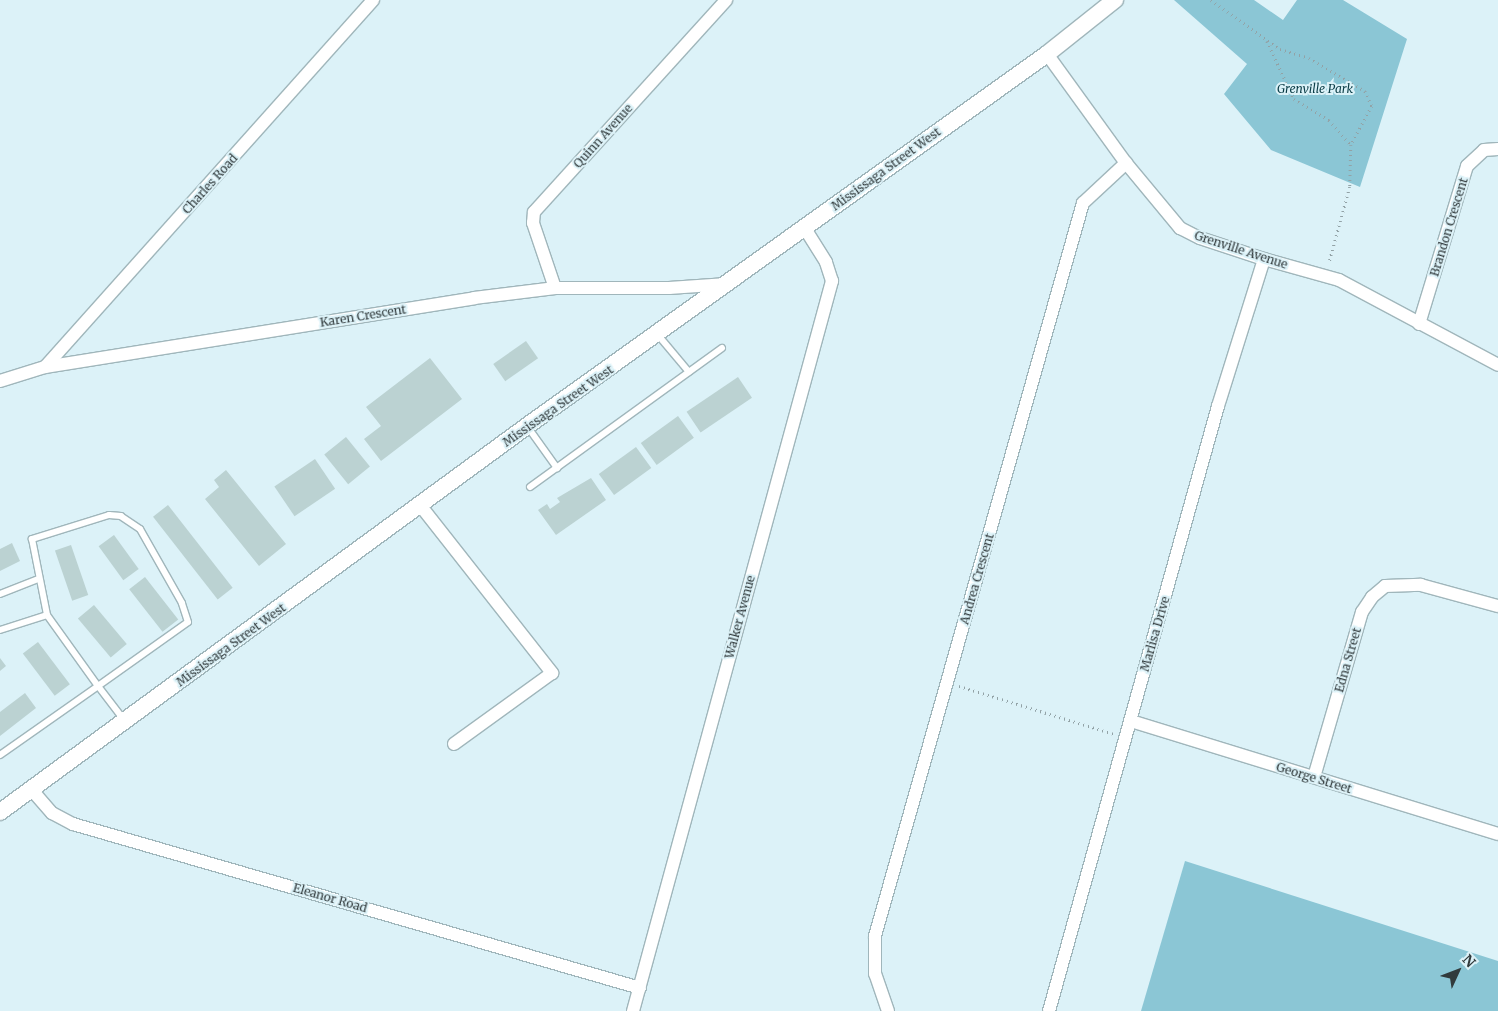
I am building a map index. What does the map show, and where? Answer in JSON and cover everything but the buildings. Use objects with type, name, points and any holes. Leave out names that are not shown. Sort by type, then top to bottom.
[{"type":"street","name":"Charles Road","points":[[44,367],[373,0]]},
{"type":"street","name":"Quinn Avenue","points":[[555,288],[533,223],[534,212],[726,0]]},
{"type":"street","name":"Mississaga Street West","points":[[0,812],[527,426],[730,284],[804,227],[1047,54],[1115,0]]},
{"type":"street","name":"Grenville Avenue","points":[[1047,54],[1126,163],[1180,228],[1200,238],[1264,259],[1325,275],[1498,365]]},
{"type":"street","name":"Brandon Crescent","points":[[1419,324],[1467,166],[1484,150],[1498,149]]},
{"type":"street","name":"Andrea Crescent","points":[[888,1011],[875,974],[876,936],[1083,203],[1126,163]]},
{"type":"street","name":"Walker Avenue","points":[[634,1011],[832,280],[826,262],[804,227]]},
{"type":"street","name":"Marlisa Drive","points":[[1049,1011],[1218,406],[1264,259]]},
{"type":"street","name":"Karen Crescent","points":[[0,381],[44,367],[555,288],[669,288],[730,284]]},
{"type":"street","points":[[420,506],[552,673],[454,744]]},
{"type":"street","name":"Edna Street","points":[[1314,777],[1362,612],[1385,586],[1421,584],[1498,606]]},
{"type":"street","name":"George Street","points":[[1130,721],[1498,834]]},
{"type":"street","name":"Eleanor Road","points":[[32,789],[52,814],[73,824],[640,988]]},
{"type":"lane","points":[[658,335],[688,372]]},
{"type":"lane","points":[[530,487],[722,348]]},
{"type":"lane","points":[[527,426],[557,468]]},
{"type":"lane","points":[[0,755],[98,686],[188,622],[182,603],[140,529],[130,521],[109,515],[32,539],[46,615],[98,686],[125,721]]},
{"type":"lane","points":[[0,594],[38,579]]},
{"type":"lane","points":[[0,630],[46,615]]},
{"type":"path","points":[[1211,0],[1280,49],[1309,58],[1365,92],[1372,106],[1351,145],[1350,187],[1325,275]]},
{"type":"path","points":[[1267,40],[1294,99],[1329,120],[1351,145]]},
{"type":"path","points":[[948,683],[1126,738]]},
{"type":"green space","name":"Grenville Park","points":[[1174,0],[1254,0],[1283,20],[1297,0],[1343,0],[1407,39],[1360,187],[1271,150],[1224,94],[1247,64]]},
{"type":"green space","points":[[1185,861],[1498,961],[1498,1011],[1141,1011]]}]
